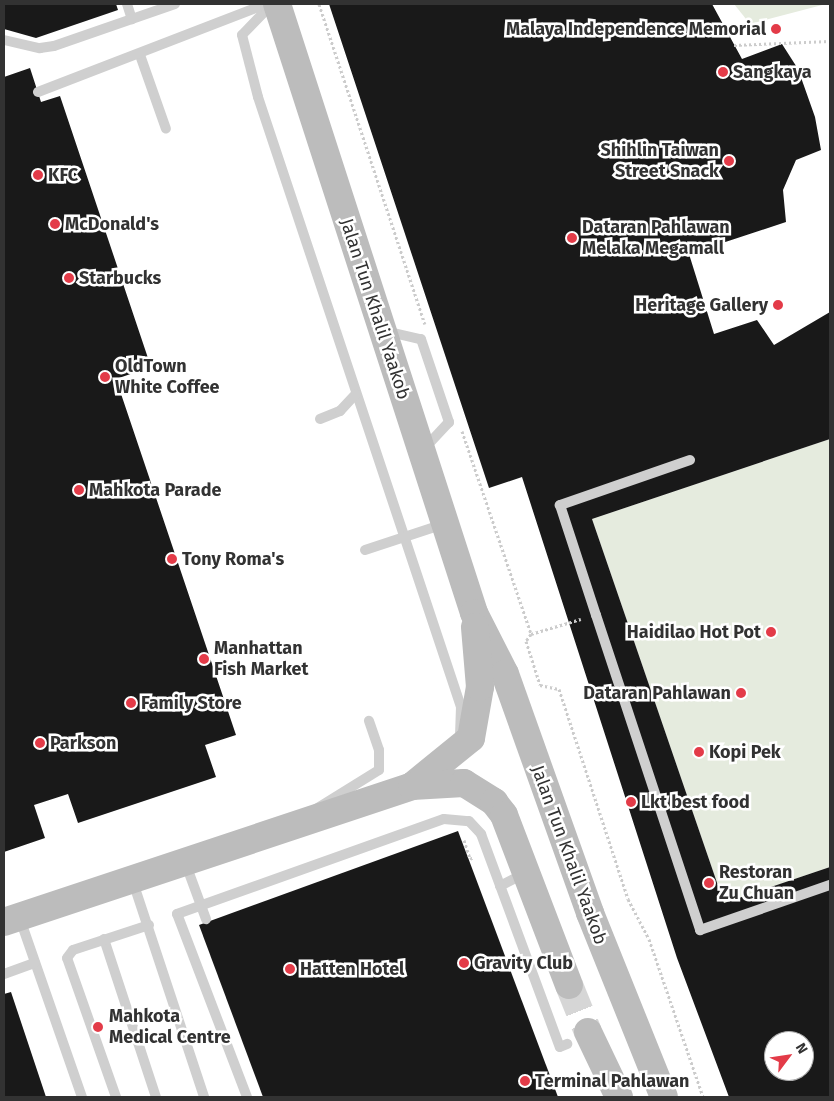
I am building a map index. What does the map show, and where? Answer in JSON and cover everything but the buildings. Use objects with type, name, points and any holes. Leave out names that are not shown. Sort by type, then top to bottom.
[{"type":"main road","name":"Jalan Tun Khalil Yaakob","points":[[277,4],[474,613],[505,674],[590,913],[664,1097]]},
{"type":"main road","name":"Jalan Tun Khalil Yaakob","points":[[412,786],[459,753],[471,738],[477,719],[480,687],[474,613]]},
{"type":"main road","points":[[12,920],[306,819],[412,786],[464,783],[478,790],[504,815],[569,985]]},
{"type":"main road","points":[[578,1038],[611,1069],[623,1072],[640,1057],[641,1040]]},
{"type":"main road","points":[[600,1057],[618,1097]]},
{"type":"lane","points":[[127,4],[132,19]]},
{"type":"lane","points":[[4,40],[40,48],[175,4]]},
{"type":"lane","points":[[38,92],[140,55],[266,4]]},
{"type":"lane","points":[[272,4],[242,35],[258,97],[461,707],[459,753]]},
{"type":"lane","points":[[140,55],[166,129]]},
{"type":"lane","points":[[320,419],[340,411],[356,394]]},
{"type":"lane","points":[[690,460],[560,505],[608,652],[700,930],[830,885]]},
{"type":"lane","points":[[365,550],[405,535],[444,524]]},
{"type":"lane","points":[[306,819],[323,802],[379,770],[380,756],[370,721]]},
{"type":"lane","points":[[247,1097],[177,914],[444,819],[469,821],[481,834],[560,1047],[578,1038]]},
{"type":"lane","points":[[185,860],[206,919]]},
{"type":"lane","points":[[500,886],[527,872]]},
{"type":"lane","points":[[131,878],[204,1097]]},
{"type":"lane","points":[[12,920],[35,963],[82,1097]]},
{"type":"lane","points":[[116,1097],[66,958],[74,950],[148,925]]},
{"type":"lane","points":[[104,939],[156,1097]]},
{"type":"lane","points":[[4,974],[35,963]]},
{"type":"path","points":[[319,4],[428,333]]},
{"type":"path","points":[[734,45],[830,41]]},
{"type":"path","points":[[460,427],[531,634]]},
{"type":"path","points":[[586,617],[531,634],[526,641],[540,685],[559,689],[628,899],[648,939],[703,1097]]},
{"type":"path","points":[[462,835],[470,859],[488,852]]},
{"type":"shaded area","points":[[734,4],[826,4],[750,24]]},
{"type":"shaded area","name":"Dataran Pahlawan","points":[[830,439],[830,867],[724,903],[592,519]]},
{"type":"tunnel","points":[[569,985],[588,1032]]},
{"type":"place","name":"Malaya Independence Memorial","points":[[776,29]]},
{"type":"place","name":"Sangkaya","points":[[723,72]]},
{"type":"place","name":"Shihlin Taiwan Street Snack","points":[[729,161]]},
{"type":"place","name":"KFC","points":[[38,175]]},
{"type":"place","name":"McDonald's","points":[[55,224]]},
{"type":"place","name":"Dataran Pahlawan Melaka Megamall","points":[[572,238]]},
{"type":"place","name":"Starbucks","points":[[69,278]]},
{"type":"place","name":"Heritage Gallery","points":[[778,305]]},
{"type":"place","name":"OldTown White Coffee","points":[[105,377]]},
{"type":"place","name":"Mahkota Parade","points":[[79,490]]},
{"type":"place","name":"Tony Roma's","points":[[172,559]]},
{"type":"place","name":"Haidilao Hot Pot","points":[[771,632]]},
{"type":"place","name":"Manhattan Fish Market","points":[[204,659]]},
{"type":"place","name":"Dataran Pahlawan","points":[[741,693]]},
{"type":"place","name":"Family Store","points":[[131,703]]},
{"type":"place","name":"Parkson","points":[[40,743]]},
{"type":"place","name":"Kopi Pek","points":[[699,752]]},
{"type":"place","name":"Lkt best food","points":[[631,802]]},
{"type":"place","name":"Restoran Zu Chuan","points":[[709,883]]},
{"type":"place","name":"Gravity Club","points":[[464,963]]},
{"type":"place","name":"Hatten Hotel","points":[[290,969]]},
{"type":"place","name":"Mahkota Medical Centre","points":[[98,1027]]},
{"type":"place","name":"Terminal Pahlawan","points":[[525,1081]]}]
